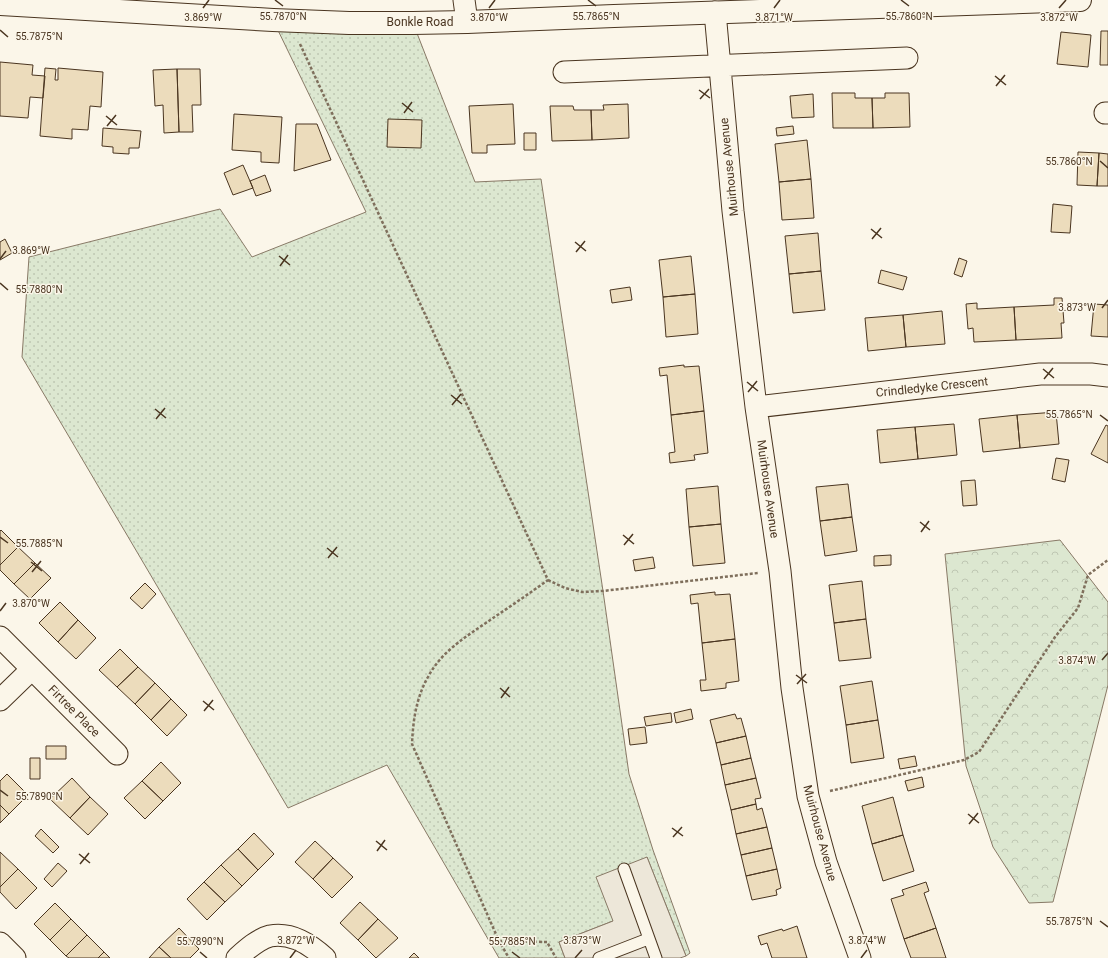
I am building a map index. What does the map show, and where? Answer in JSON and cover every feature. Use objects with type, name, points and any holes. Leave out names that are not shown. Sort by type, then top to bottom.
[{"type":"street","points":[[464,0],[467,22]]},
{"type":"street","name":"Bonkle Road","points":[[0,4],[225,18],[349,23],[467,22],[715,12],[833,4],[1080,0]]},
{"type":"street","name":"Muirhouse Avenue","points":[[715,12],[734,211],[756,406],[780,571],[792,688],[808,796],[826,862],[860,958]]},
{"type":"street","points":[[564,72],[907,58]]},
{"type":"street","name":"Crindledyke Crescent","points":[[756,406],[1040,374],[1091,374],[1108,376]]},
{"type":"street","name":"Firtree Place","points":[[0,637],[116,754]]},
{"type":"street","points":[[0,700],[32,669]]},
{"type":"street","points":[[237,958],[254,944],[269,936],[286,936],[307,943],[325,958]]},
{"type":"street","points":[[0,943],[15,958]]},
{"type":"lane","points":[[624,869],[656,958]]},
{"type":"lane","points":[[600,958],[648,939]]},
{"type":"path","points":[[289,20],[548,580],[565,588],[582,592],[780,571]]},
{"type":"path","points":[[808,796],[964,760],[979,752],[1055,637],[1078,608],[1088,575],[1108,560]]},
{"type":"path","points":[[509,958],[499,941],[412,744],[414,721],[419,697],[428,676],[444,654],[465,637],[548,580]]},
{"type":"path","points":[[499,941],[547,942],[556,958]]},
{"type":"green space","points":[[273,20],[413,23],[475,182],[541,179],[629,774],[653,850],[690,953],[686,956],[647,857],[613,921],[559,942],[565,958],[499,958],[387,765],[288,808],[22,357],[29,257],[220,209],[252,257],[366,212]]},
{"type":"green space","points":[[1060,540],[1108,602],[1108,685],[1053,902],[1029,903],[993,847],[966,766],[945,554]]},
{"type":"shaded area","points":[[647,857],[686,956],[680,958],[565,958],[559,942],[613,921],[596,877]]},
{"type":"building","points":[[1101,31],[1108,31],[1108,65],[1100,65]]},
{"type":"building","points":[[1061,32],[1091,35],[1088,67],[1057,64]]},
{"type":"building","points":[[0,62],[33,65],[32,75],[45,76],[43,98],[30,97],[28,118],[0,116]]},
{"type":"building","points":[[45,68],[56,69],[55,80],[58,80],[58,68],[103,72],[101,107],[90,106],[88,130],[72,129],[72,139],[40,136]]},
{"type":"building","points":[[177,69],[179,132],[164,133],[163,105],[155,106],[153,70]]},
{"type":"building","points":[[177,69],[200,69],[201,105],[192,105],[193,132],[179,132]]},
{"type":"building","points":[[832,93],[855,93],[855,98],[872,98],[873,128],[833,128]]},
{"type":"building","points":[[885,93],[909,93],[910,127],[873,128],[872,98],[885,98]]},
{"type":"building","points":[[813,94],[814,117],[792,118],[790,96]]},
{"type":"building","points":[[513,104],[515,144],[487,145],[487,153],[472,153],[469,106]]},
{"type":"building","points":[[628,104],[629,138],[592,140],[591,110],[604,110],[603,105]]},
{"type":"building","points":[[550,106],[573,106],[574,110],[591,110],[592,140],[552,141]]},
{"type":"building","points":[[234,114],[282,117],[279,163],[261,162],[261,152],[232,150]]},
{"type":"building","points":[[388,119],[422,120],[421,148],[387,147]]},
{"type":"building","points":[[296,124],[317,124],[331,160],[294,171]]},
{"type":"building","points":[[793,126],[794,134],[777,136],[776,128]]},
{"type":"building","points":[[103,128],[141,131],[139,148],[129,148],[129,154],[113,153],[113,147],[102,146]]},
{"type":"building","points":[[524,133],[536,133],[536,150],[524,150]]},
{"type":"building","points":[[807,140],[811,179],[779,182],[775,144]]},
{"type":"building","points":[[1078,152],[1099,153],[1097,186],[1077,185]]},
{"type":"building","points":[[1099,153],[1108,154],[1108,186],[1097,186]]},
{"type":"building","points":[[243,165],[253,188],[233,195],[224,173]]},
{"type":"building","points":[[265,175],[271,191],[256,196],[250,181]]},
{"type":"building","points":[[811,179],[814,218],[782,220],[779,182]]},
{"type":"building","points":[[1053,204],[1072,206],[1070,233],[1051,232]]},
{"type":"building","points":[[818,233],[821,271],[789,274],[785,236]]},
{"type":"building","points":[[5,239],[12,253],[0,260],[0,242]]},
{"type":"building","points":[[691,256],[695,294],[663,297],[659,260]]},
{"type":"building","points":[[959,258],[967,261],[962,277],[954,274]]},
{"type":"building","points":[[881,270],[907,277],[903,290],[878,283]]},
{"type":"building","points":[[821,271],[825,310],[793,313],[789,274]]},
{"type":"building","points":[[630,287],[632,300],[612,303],[610,290]]},
{"type":"building","points":[[695,294],[698,334],[666,337],[663,297]]},
{"type":"building","points":[[1054,298],[1062,298],[1064,323],[1061,323],[1062,338],[1016,340],[1014,307],[1054,305]]},
{"type":"building","points":[[977,303],[977,309],[1014,307],[1016,340],[974,342],[973,328],[968,329],[966,304]]},
{"type":"building","points":[[1094,304],[1108,305],[1108,337],[1091,336]]},
{"type":"building","points":[[942,311],[945,344],[906,347],[903,315]]},
{"type":"building","points":[[903,315],[906,347],[868,351],[865,318]]},
{"type":"building","points":[[684,365],[684,367],[699,366],[704,411],[671,415],[667,375],[660,376],[659,368]]},
{"type":"building","points":[[704,411],[708,453],[694,455],[695,460],[670,463],[669,453],[675,452],[671,415]]},
{"type":"building","points":[[1056,412],[1059,444],[1020,448],[1017,415]]},
{"type":"building","points":[[1017,415],[1020,448],[983,452],[979,419]]},
{"type":"building","points":[[954,424],[957,455],[918,459],[915,427]]},
{"type":"building","points":[[1106,425],[1108,426],[1108,463],[1091,454]]},
{"type":"building","points":[[915,427],[918,459],[880,463],[877,430]]},
{"type":"building","points":[[1056,458],[1069,460],[1065,482],[1052,479]]},
{"type":"building","points":[[975,480],[977,505],[963,506],[961,481]]},
{"type":"building","points":[[848,484],[852,517],[820,521],[816,487]]},
{"type":"building","points":[[718,486],[721,524],[689,527],[686,489]]},
{"type":"building","points":[[852,517],[857,551],[825,556],[820,521]]},
{"type":"building","points":[[721,524],[725,563],[693,566],[689,527]]},
{"type":"building","points":[[1,530],[18,547],[0,565],[0,531]]},
{"type":"building","points":[[18,547],[35,563],[14,584],[0,570],[0,565]]},
{"type":"building","points":[[891,555],[891,565],[874,566],[874,556]]},
{"type":"building","points":[[653,557],[655,568],[635,571],[633,560]]},
{"type":"building","points":[[35,563],[51,578],[30,599],[14,584]]},
{"type":"building","points":[[862,581],[866,619],[834,623],[829,585]]},
{"type":"building","points":[[145,583],[156,594],[142,609],[130,598]]},
{"type":"building","points":[[715,592],[715,595],[730,594],[735,639],[702,643],[698,603],[691,604],[690,595]]},
{"type":"building","points":[[60,602],[78,620],[58,642],[39,623]]},
{"type":"building","points":[[866,619],[871,658],[839,661],[834,623]]},
{"type":"building","points":[[78,620],[96,638],[76,659],[58,642]]},
{"type":"building","points":[[735,639],[739,681],[726,683],[726,688],[701,691],[700,680],[706,680],[702,643]]},
{"type":"building","points":[[120,649],[138,667],[117,687],[99,670]]},
{"type":"building","points":[[138,667],[155,683],[135,704],[117,687]]},
{"type":"building","points":[[872,681],[878,720],[846,725],[840,686]]},
{"type":"building","points":[[155,683],[171,699],[151,720],[135,704]]},
{"type":"building","points":[[171,699],[187,715],[167,736],[151,720]]},
{"type":"building","points":[[691,709],[693,719],[676,723],[674,713]]},
{"type":"building","points":[[671,713],[672,722],[646,726],[644,717]]},
{"type":"building","points":[[735,714],[737,719],[741,718],[746,736],[716,743],[710,720]]},
{"type":"building","points":[[878,720],[884,758],[851,763],[846,725]]},
{"type":"building","points":[[645,727],[647,743],[630,745],[628,729]]},
{"type":"building","points":[[746,736],[751,758],[721,765],[716,743]]},
{"type":"building","points":[[46,746],[66,746],[66,759],[46,759]]},
{"type":"building","points":[[915,756],[917,766],[900,769],[898,759]]},
{"type":"building","points":[[30,758],[40,758],[40,779],[30,779]]},
{"type":"building","points":[[751,758],[756,778],[725,785],[721,765]]},
{"type":"building","points":[[161,762],[181,783],[163,801],[142,781]]},
{"type":"building","points":[[7,774],[28,795],[9,814],[0,805],[0,781]]},
{"type":"building","points":[[922,777],[924,787],[908,791],[905,781]]},
{"type":"building","points":[[72,778],[90,797],[70,818],[50,799]]},
{"type":"building","points":[[756,778],[761,798],[755,799],[756,804],[731,810],[725,785]]},
{"type":"building","points":[[142,781],[163,801],[145,819],[124,798]]},
{"type":"building","points":[[90,797],[108,814],[88,835],[70,818]]},
{"type":"building","points":[[893,797],[903,835],[872,844],[862,806]]},
{"type":"building","points":[[756,804],[757,810],[762,808],[767,827],[736,834],[731,810]]},
{"type":"building","points":[[0,805],[9,814],[0,823]]},
{"type":"building","points":[[767,827],[772,848],[741,855],[736,834]]},
{"type":"building","points":[[41,829],[59,847],[53,853],[35,836]]},
{"type":"building","points":[[254,833],[274,854],[258,870],[238,849]]},
{"type":"building","points":[[903,835],[914,871],[883,881],[872,844]]},
{"type":"building","points":[[315,841],[333,858],[313,879],[295,862]]},
{"type":"building","points":[[772,848],[777,869],[746,876],[741,855]]},
{"type":"building","points":[[238,849],[258,870],[242,886],[221,865]]},
{"type":"building","points":[[0,852],[18,869],[0,887]]},
{"type":"building","points":[[333,858],[353,877],[332,898],[313,879]]},
{"type":"building","points":[[58,863],[67,871],[52,887],[44,879]]},
{"type":"building","points":[[221,865],[242,886],[225,902],[204,882]]},
{"type":"building","points":[[18,869],[37,888],[16,909],[0,892],[0,887]]},
{"type":"building","points":[[777,869],[781,888],[776,890],[777,895],[752,900],[746,876]]},
{"type":"building","points":[[204,882],[225,902],[207,920],[187,899]]},
{"type":"building","points":[[926,882],[929,891],[924,893],[936,928],[904,939],[891,899],[904,895],[902,890]]},
{"type":"building","points":[[360,902],[378,919],[358,940],[340,923]]},
{"type":"building","points":[[55,903],[71,919],[50,940],[34,924]]},
{"type":"building","points":[[71,919],[87,935],[66,956],[50,940]]},
{"type":"building","points":[[378,919],[398,938],[376,958],[358,940]]},
{"type":"building","points":[[797,926],[807,958],[772,958],[767,943],[761,945],[758,936],[782,929],[783,931]]},
{"type":"building","points":[[179,928],[199,949],[190,958],[171,958],[159,947]]},
{"type":"building","points":[[936,928],[946,958],[911,958],[904,939]]},
{"type":"building","points":[[87,935],[104,952],[98,958],[69,958],[66,956]]},
{"type":"building","points":[[159,947],[171,958],[149,958]]},
{"type":"building","points":[[104,952],[110,958],[98,958]]},
{"type":"building","points":[[414,953],[419,958],[409,958]]}]
